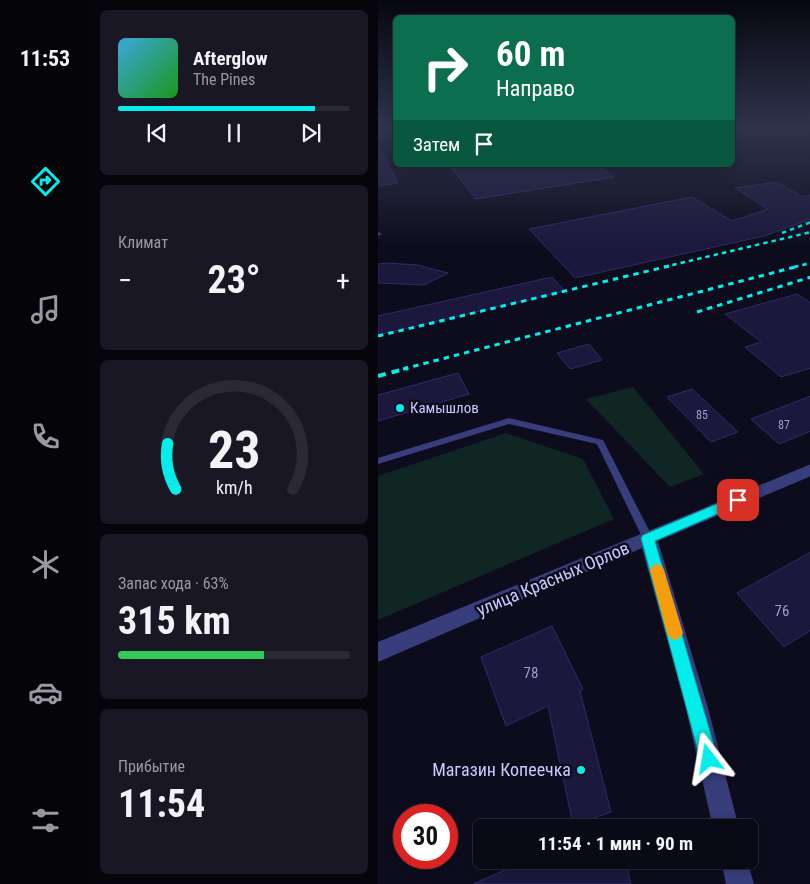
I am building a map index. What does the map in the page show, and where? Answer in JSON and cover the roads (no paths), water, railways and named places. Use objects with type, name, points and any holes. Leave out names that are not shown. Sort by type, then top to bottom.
[{"type":"street","name":"улица Красных Орлов","points":[[378,652],[810,469]]},
{"type":"street","points":[[648,538],[696,708],[724,819]]},
{"type":"street","points":[[736,869],[740,884]]},
{"type":"lane","points":[[378,461],[509,421],[600,442],[648,538]]},
{"type":"railway","points":[[782,233],[811,222]]},
{"type":"railway","points":[[664,267],[811,232]]},
{"type":"railway","points":[[794,267],[811,263]]},
{"type":"railway","points":[[378,336],[669,266]]},
{"type":"railway","points":[[403,369],[799,266]]},
{"type":"railway","points":[[697,312],[811,277]]},
{"type":"railway","points":[[378,376],[408,368]]},
{"type":"place","name":"Камышлов","points":[[400,408]]},
{"type":"place","name":"Магазин Копеечка","points":[[581,770]]}]
